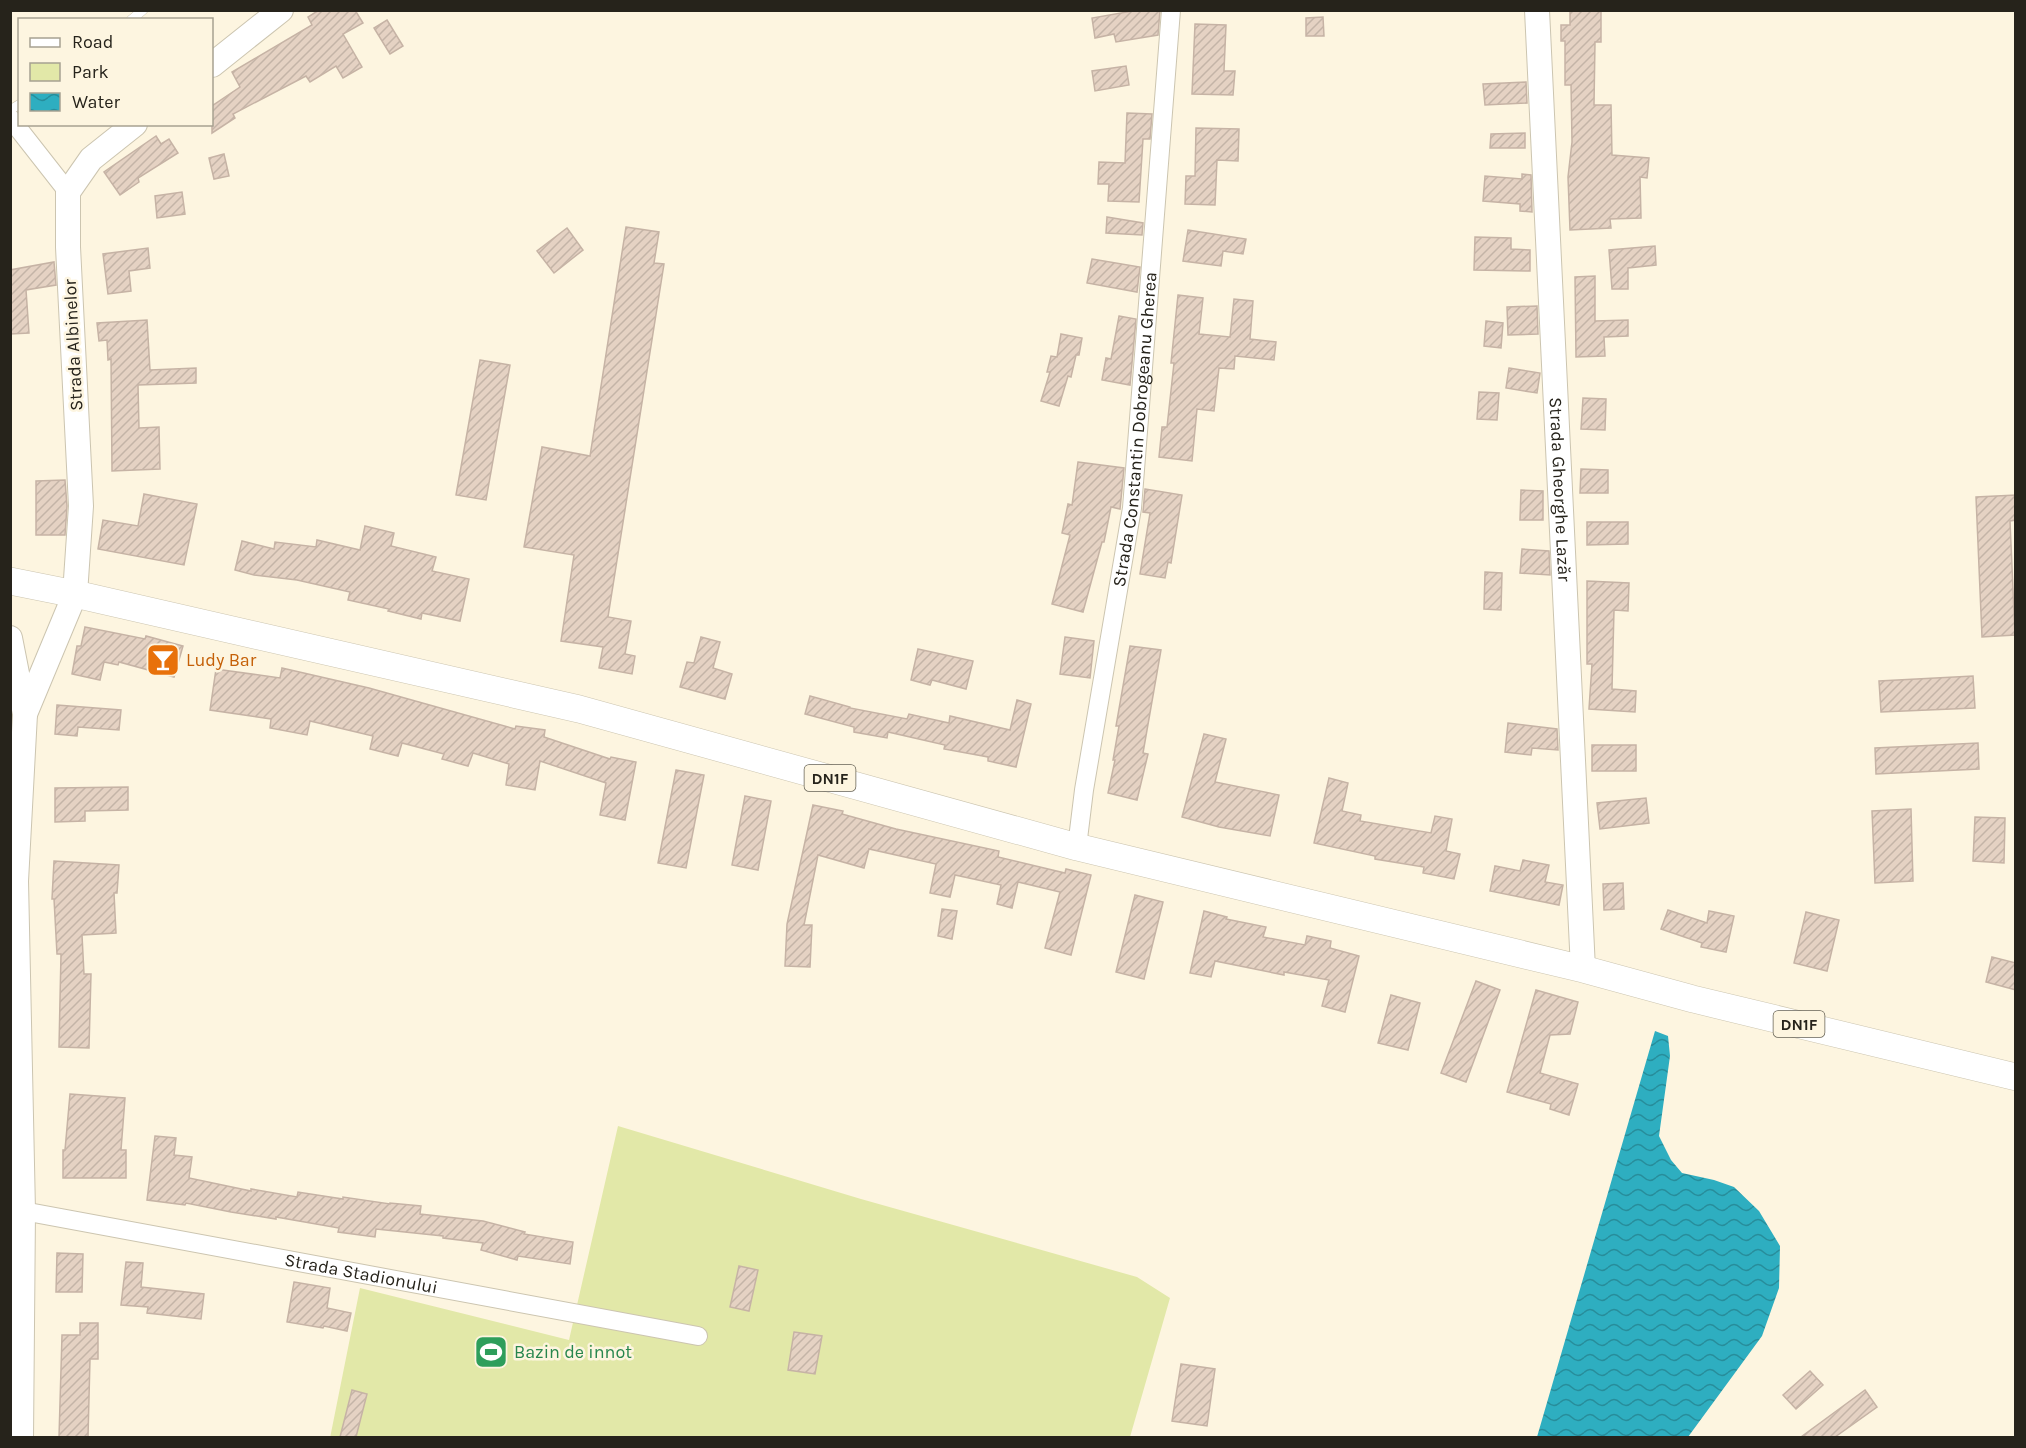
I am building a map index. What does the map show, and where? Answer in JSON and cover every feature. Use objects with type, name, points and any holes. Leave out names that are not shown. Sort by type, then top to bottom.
[{"type":"main road","points":[[213,64],[281,10]]},
{"type":"main road","name":"Strada Gheorghe Lazăr","points":[[1537,10],[1583,969]]},
{"type":"main road","points":[[68,192],[91,159],[132,126]]},
{"type":"main road","name":"Strada Albinelor","points":[[25,714],[75,594],[81,506],[68,192]]},
{"type":"main road","name":"DN1F","points":[[10,581],[579,709],[1077,847],[1583,969],[1693,999],[2016,1077]]},
{"type":"main road","points":[[10,638],[25,714],[13,884],[23,1211],[21,1437]]},
{"type":"street","name":"Strada Constantin Dobrogeanu Gherea","points":[[1077,847],[1084,790],[1132,508],[1171,10]]},
{"type":"street","points":[[10,118],[68,192]]},
{"type":"street","name":"Strada Stadionului","points":[[23,1211],[698,1336]]},
{"type":"green space","points":[[618,1126],[861,1199],[1137,1277],[1170,1298],[1130,1437],[330,1438],[360,1288],[569,1340]]},
{"type":"water","points":[[1655,1031],[1668,1036],[1670,1056],[1659,1136],[1671,1160],[1682,1173],[1734,1187],[1759,1211],[1780,1246],[1779,1288],[1762,1336],[1688,1437],[1537,1437]]},
{"type":"building","points":[[319,10],[355,10],[363,23],[343,34],[362,67],[343,78],[336,66],[310,82],[306,76],[233,114],[235,118],[212,133],[213,105],[240,87],[232,72],[312,25],[308,17]]},
{"type":"building","points":[[1138,10],[1160,10],[1158,35],[1116,42],[1114,34],[1095,38],[1092,18]]},
{"type":"building","points":[[1570,10],[1601,10],[1601,42],[1595,42],[1594,105],[1611,105],[1612,155],[1649,158],[1647,178],[1640,177],[1641,218],[1610,219],[1611,228],[1570,230],[1568,177],[1572,142],[1571,85],[1565,85],[1565,41],[1561,41],[1561,25],[1570,25]]},
{"type":"building","points":[[1323,17],[1324,36],[1306,36],[1306,18]]},
{"type":"building","points":[[387,20],[403,46],[390,54],[374,28]]},
{"type":"building","points":[[1195,24],[1226,25],[1224,71],[1235,71],[1233,95],[1192,94]]},
{"type":"building","points":[[1126,66],[1129,85],[1095,91],[1092,71]]},
{"type":"building","points":[[1526,82],[1527,103],[1485,105],[1483,84]]},
{"type":"building","points":[[1127,113],[1152,114],[1150,139],[1143,139],[1139,202],[1108,201],[1109,184],[1098,184],[1099,162],[1125,163]]},
{"type":"building","points":[[1196,128],[1239,129],[1238,161],[1217,160],[1215,205],[1185,204],[1186,176],[1195,176]]},
{"type":"building","points":[[1525,133],[1525,148],[1490,148],[1491,134]]},
{"type":"building","points":[[156,136],[161,144],[169,139],[178,153],[138,178],[139,182],[120,195],[104,172]]},
{"type":"building","points":[[224,154],[229,176],[214,179],[209,158]]},
{"type":"building","points":[[1522,174],[1531,175],[1532,212],[1520,211],[1520,204],[1483,201],[1485,176],[1522,179]]},
{"type":"building","points":[[182,192],[185,214],[157,218],[155,196]]},
{"type":"building","points":[[1107,217],[1143,223],[1142,235],[1106,233]]},
{"type":"building","points":[[626,227],[659,232],[654,263],[664,264],[608,617],[631,621],[625,654],[635,656],[632,674],[599,668],[603,647],[561,641],[574,555],[524,547],[542,447],[590,456]]},
{"type":"building","points":[[567,228],[583,250],[554,273],[537,251]]},
{"type":"building","points":[[1188,230],[1246,239],[1243,254],[1223,251],[1221,266],[1183,261]]},
{"type":"building","points":[[1475,237],[1511,238],[1511,249],[1530,250],[1530,271],[1474,270]]},
{"type":"building","points":[[1655,246],[1656,265],[1628,268],[1628,289],[1612,289],[1609,250]]},
{"type":"building","points":[[148,248],[150,268],[129,271],[131,291],[108,294],[103,254]]},
{"type":"building","points":[[1092,259],[1140,267],[1137,292],[1087,283]]},
{"type":"building","points":[[54,262],[56,285],[26,290],[29,333],[10,334],[10,270]]},
{"type":"building","points":[[1595,276],[1595,321],[1628,320],[1628,336],[1604,337],[1605,356],[1576,357],[1575,277]]},
{"type":"building","points":[[1178,295],[1203,298],[1199,334],[1230,337],[1234,299],[1253,301],[1250,339],[1276,342],[1274,360],[1235,356],[1234,369],[1219,368],[1214,411],[1197,409],[1192,461],[1159,457],[1162,427],[1167,427]]},
{"type":"building","points":[[1537,306],[1538,334],[1508,335],[1507,307]]},
{"type":"building","points":[[1119,316],[1136,319],[1130,385],[1102,380],[1106,358],[1111,359]]},
{"type":"building","points":[[147,320],[150,370],[196,368],[196,383],[138,385],[139,428],[159,427],[160,469],[112,471],[111,359],[108,360],[107,340],[99,341],[97,323]]},
{"type":"building","points":[[1486,321],[1503,323],[1501,348],[1484,346]]},
{"type":"building","points":[[1061,334],[1082,338],[1079,355],[1076,355],[1071,377],[1068,376],[1059,406],[1041,401],[1050,372],[1047,372],[1051,356],[1057,357]]},
{"type":"building","points":[[480,360],[510,365],[486,500],[456,495]]},
{"type":"building","points":[[1509,368],[1540,373],[1537,393],[1506,388]]},
{"type":"building","points":[[1479,392],[1499,393],[1497,420],[1477,419]]},
{"type":"building","points":[[1583,398],[1606,399],[1605,430],[1581,429]]},
{"type":"building","points":[[1078,462],[1124,468],[1120,509],[1111,507],[1104,542],[1102,542],[1083,612],[1052,604],[1070,535],[1062,533],[1068,504],[1072,505]]},
{"type":"building","points":[[1581,469],[1608,470],[1608,493],[1580,493]]},
{"type":"building","points":[[65,480],[67,506],[65,535],[36,535],[36,481]]},
{"type":"building","points":[[1145,489],[1182,495],[1171,563],[1168,562],[1165,578],[1140,574],[1150,513],[1143,512]]},
{"type":"building","points":[[1521,490],[1543,491],[1543,520],[1520,520]]},
{"type":"building","points":[[144,494],[197,504],[184,565],[98,549],[103,520],[138,526]]},
{"type":"building","points":[[2016,495],[2016,520],[2010,521],[2015,635],[1982,637],[1976,497]]},
{"type":"building","points":[[1587,522],[1628,522],[1628,544],[1587,545]]},
{"type":"building","points":[[365,526],[394,533],[391,546],[436,557],[432,571],[469,579],[460,621],[422,613],[421,619],[348,600],[350,592],[297,580],[254,575],[235,570],[242,541],[274,549],[275,542],[316,547],[317,540],[360,550]]},
{"type":"building","points":[[1522,549],[1549,551],[1550,575],[1520,573]]},
{"type":"building","points":[[1485,572],[1502,573],[1501,610],[1484,609]]},
{"type":"building","points":[[1587,581],[1629,583],[1628,611],[1614,610],[1612,689],[1636,691],[1635,712],[1589,709],[1592,664],[1587,664]]},
{"type":"building","points":[[85,627],[145,639],[146,636],[183,646],[174,677],[119,662],[118,665],[104,662],[100,680],[72,674],[77,646],[81,646]]},
{"type":"building","points":[[701,637],[720,642],[713,668],[732,674],[725,699],[680,687],[687,662],[694,663]]},
{"type":"building","points":[[1065,637],[1094,641],[1090,678],[1060,674]]},
{"type":"building","points":[[1130,646],[1161,650],[1143,753],[1148,754],[1137,800],[1108,793],[1115,760],[1113,760],[1119,726],[1116,726]]},
{"type":"building","points":[[918,649],[973,661],[966,689],[932,680],[930,685],[911,680]]},
{"type":"building","points":[[282,668],[369,688],[515,729],[516,726],[545,730],[544,737],[610,759],[611,757],[636,762],[625,820],[600,815],[606,783],[540,761],[535,790],[506,785],[509,764],[473,753],[468,766],[442,759],[444,754],[402,743],[398,756],[370,749],[373,736],[310,721],[307,735],[270,728],[271,719],[210,710],[216,669],[280,678]]},
{"type":"building","points":[[1973,676],[1975,708],[1881,712],[1879,681]]},
{"type":"building","points":[[810,696],[850,708],[907,719],[909,714],[949,723],[950,716],[1010,730],[1017,700],[1031,704],[1016,767],[988,761],[988,757],[944,749],[945,745],[888,732],[887,738],[854,732],[854,727],[805,714]]},
{"type":"building","points":[[57,705],[121,710],[119,730],[78,727],[77,736],[55,734]]},
{"type":"building","points":[[1508,723],[1557,729],[1558,750],[1532,748],[1531,755],[1505,752]]},
{"type":"building","points":[[1204,734],[1226,739],[1215,782],[1279,795],[1270,836],[1219,827],[1182,817]]},
{"type":"building","points":[[1978,743],[1979,769],[1876,774],[1875,748]]},
{"type":"building","points":[[1592,745],[1636,745],[1636,771],[1592,771]]},
{"type":"building","points":[[676,770],[704,775],[686,868],[658,863]]},
{"type":"building","points":[[1329,778],[1348,783],[1342,811],[1361,815],[1360,821],[1431,833],[1435,816],[1452,819],[1446,851],[1460,854],[1454,879],[1423,873],[1424,867],[1375,859],[1375,856],[1314,843]]},
{"type":"building","points":[[128,787],[128,810],[85,811],[85,821],[55,822],[55,788]]},
{"type":"building","points":[[745,796],[771,801],[758,870],[732,865]]},
{"type":"building","points":[[1646,798],[1649,823],[1600,829],[1597,803]]},
{"type":"building","points":[[813,805],[843,811],[842,814],[896,829],[999,851],[998,857],[1065,873],[1066,869],[1091,875],[1071,955],[1045,948],[1060,892],[1018,882],[1012,908],[997,904],[1001,885],[955,875],[950,897],[930,893],[936,864],[869,849],[864,868],[818,855],[804,925],[812,925],[810,967],[785,966],[787,924]]},
{"type":"building","points":[[1911,809],[1913,881],[1875,883],[1872,811]]},
{"type":"building","points":[[1975,817],[2005,818],[2004,863],[1973,861]]},
{"type":"building","points":[[1523,860],[1549,865],[1545,882],[1563,885],[1559,905],[1490,891],[1495,866],[1520,871]]},
{"type":"building","points":[[54,861],[119,865],[117,893],[114,893],[116,933],[82,935],[84,974],[91,974],[89,1048],[59,1047],[61,954],[57,954],[54,899],[52,899]]},
{"type":"building","points":[[1623,883],[1624,909],[1604,910],[1603,884]]},
{"type":"building","points":[[1135,895],[1163,902],[1144,979],[1116,972]]},
{"type":"building","points":[[942,909],[957,911],[952,939],[938,936]]},
{"type":"building","points":[[1668,910],[1707,923],[1709,911],[1734,916],[1726,952],[1701,947],[1702,943],[1661,929]]},
{"type":"building","points":[[1204,911],[1227,917],[1226,919],[1266,927],[1263,937],[1305,945],[1307,936],[1331,941],[1330,948],[1359,956],[1345,1012],[1322,1006],[1329,980],[1284,972],[1284,975],[1215,961],[1211,977],[1190,973]]},
{"type":"building","points":[[1806,912],[1839,920],[1827,971],[1794,963]]},
{"type":"building","points":[[1992,957],[2016,963],[2016,990],[1986,982]]},
{"type":"building","points":[[1476,981],[1500,990],[1466,1082],[1441,1073]]},
{"type":"building","points":[[1536,990],[1578,1002],[1570,1034],[1550,1035],[1540,1073],[1578,1084],[1569,1115],[1550,1109],[1551,1104],[1507,1092]]},
{"type":"building","points":[[1391,995],[1420,1003],[1408,1050],[1378,1043]]},
{"type":"building","points":[[70,1094],[125,1098],[121,1150],[126,1150],[126,1178],[63,1178],[63,1150],[65,1150]]},
{"type":"building","points":[[155,1136],[176,1138],[174,1155],[192,1157],[189,1178],[251,1191],[251,1189],[297,1197],[298,1192],[343,1199],[343,1197],[421,1206],[420,1214],[483,1221],[525,1232],[524,1234],[573,1242],[570,1264],[518,1256],[517,1260],[481,1250],[483,1243],[443,1238],[443,1236],[376,1229],[375,1237],[338,1232],[339,1228],[276,1217],[276,1219],[186,1203],[185,1205],[147,1200]]},
{"type":"building","points":[[57,1253],[83,1254],[82,1292],[56,1292]]},
{"type":"building","points":[[126,1262],[143,1263],[141,1287],[204,1294],[201,1319],[147,1313],[148,1307],[121,1305]]},
{"type":"building","points":[[739,1266],[758,1270],[749,1311],[730,1307]]},
{"type":"building","points":[[294,1282],[330,1288],[327,1308],[351,1313],[347,1331],[287,1322]]},
{"type":"building","points":[[80,1323],[98,1323],[98,1359],[90,1359],[88,1437],[59,1437],[62,1335],[80,1335]]},
{"type":"building","points":[[794,1332],[822,1336],[815,1374],[788,1370]]},
{"type":"building","points":[[1181,1364],[1215,1369],[1207,1426],[1172,1421]]},
{"type":"building","points":[[1810,1371],[1823,1385],[1796,1409],[1783,1395]]},
{"type":"building","points":[[352,1390],[367,1394],[356,1437],[340,1437]]},
{"type":"building","points":[[1865,1390],[1877,1407],[1835,1437],[1801,1437]]},
{"type":"place","name":"Ludy Bar","points":[[163,660]]},
{"type":"place","name":"Bazin de innot","points":[[491,1352]]}]
